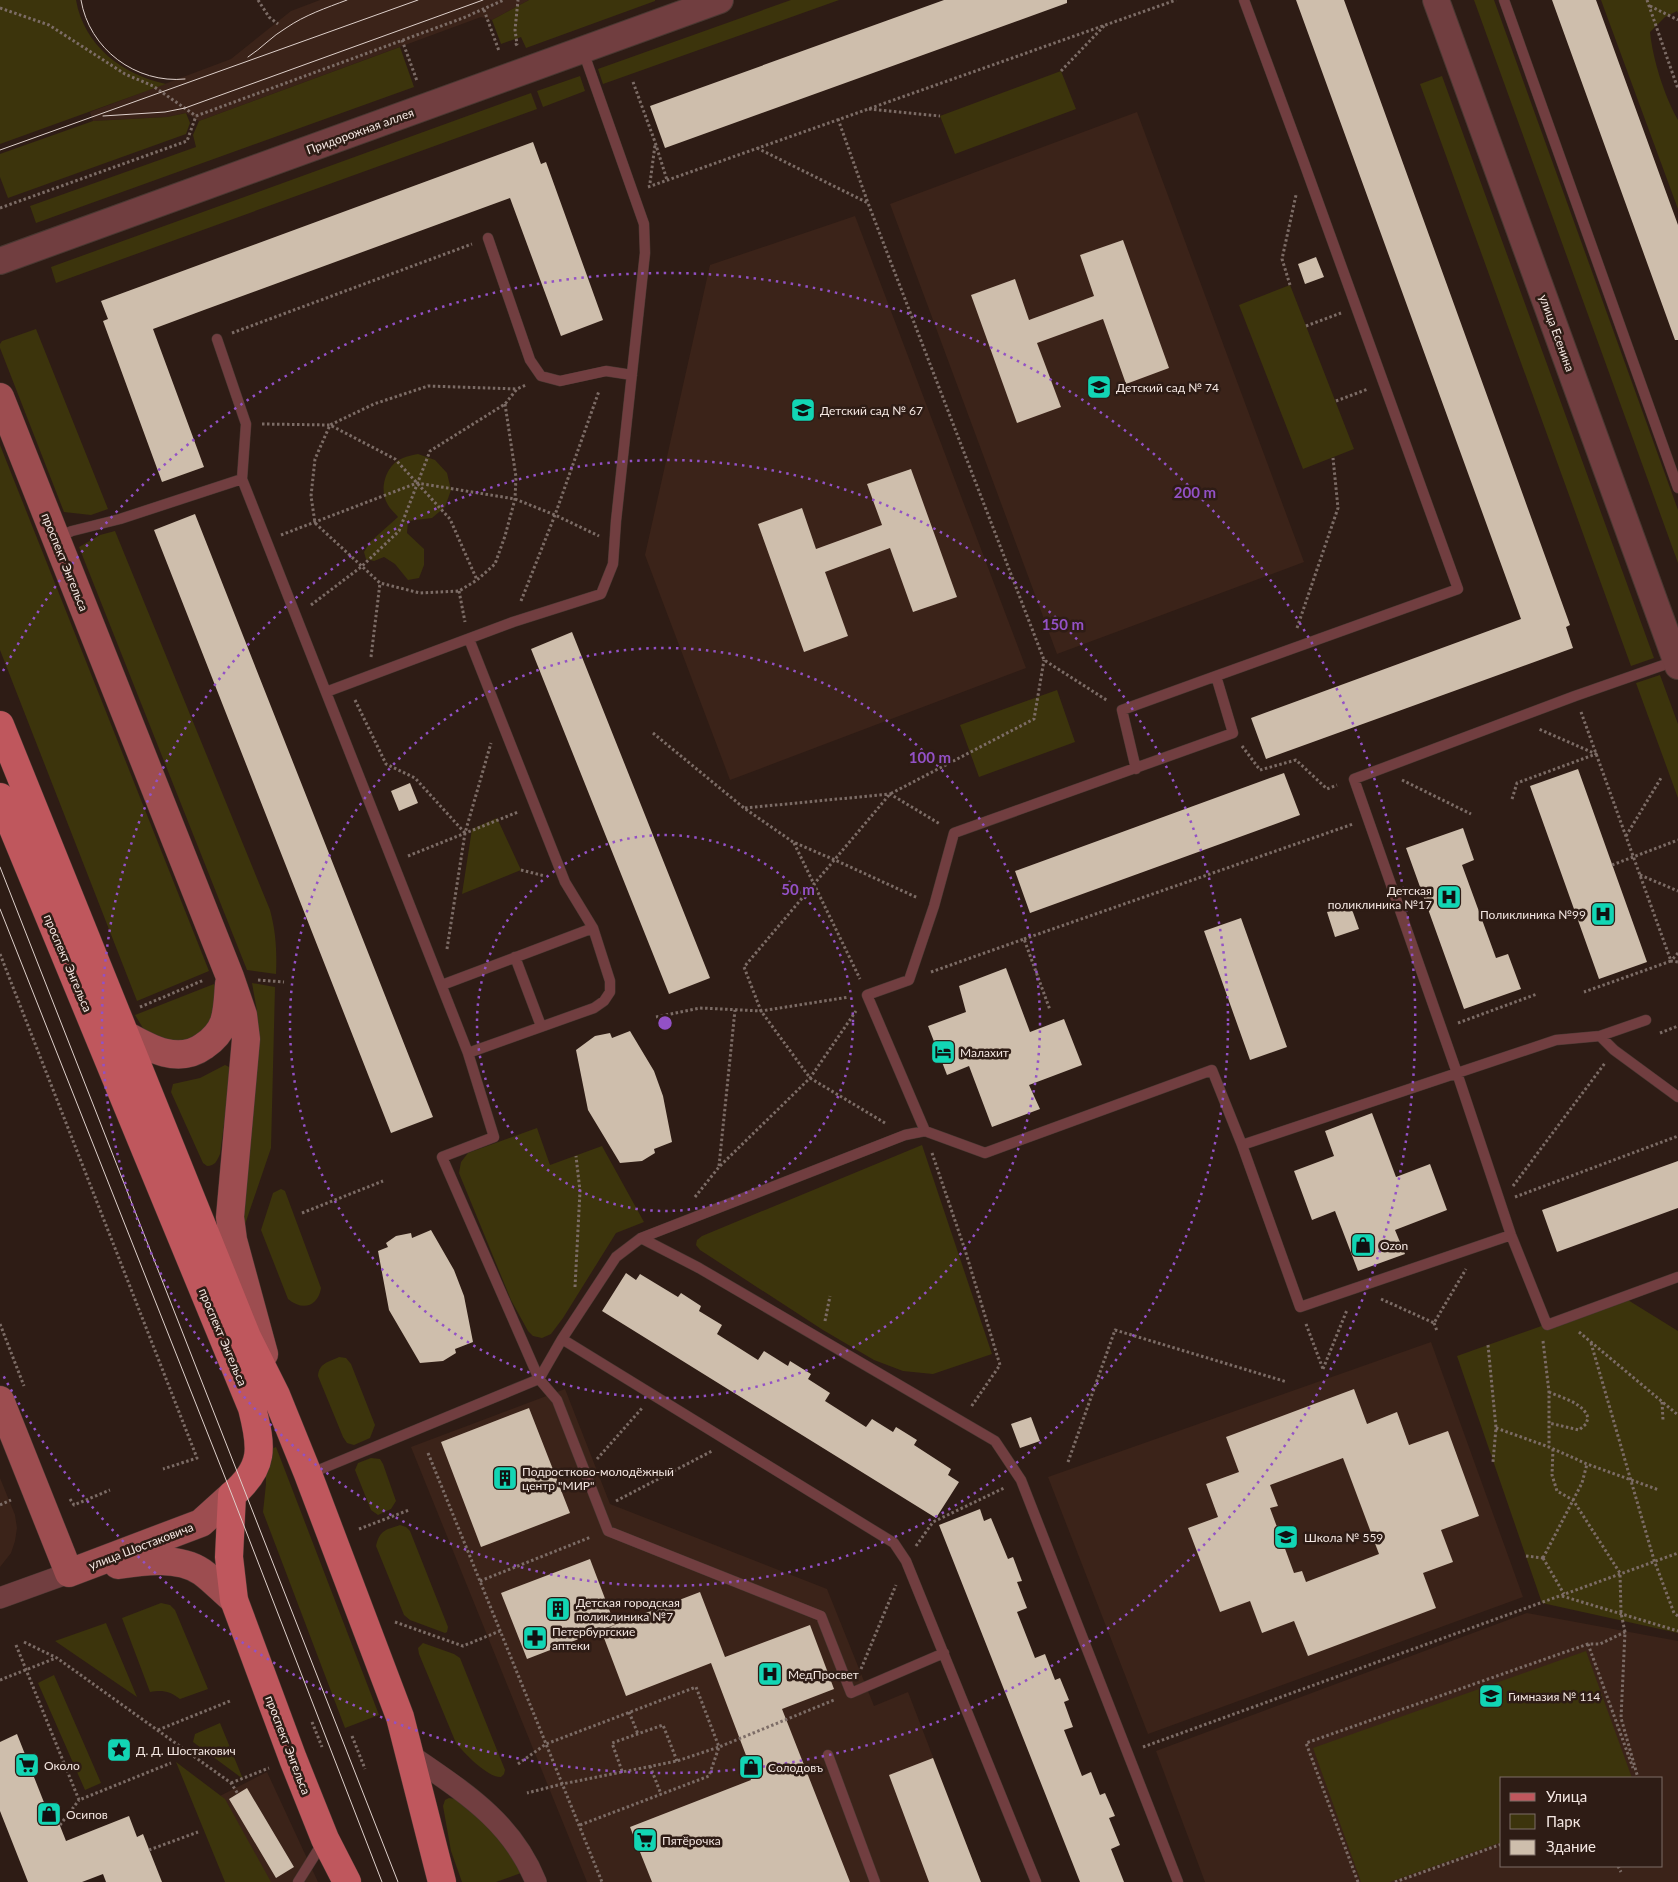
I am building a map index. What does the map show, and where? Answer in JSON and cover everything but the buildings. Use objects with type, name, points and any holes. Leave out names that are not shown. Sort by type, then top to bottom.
[{"type":"main road","name":"проспект Энгельса","points":[[0,397],[243,1015],[246,1038],[230,1201],[233,1240],[276,1394]]},
{"type":"main road","name":"проспект Энгельса","points":[[0,725],[247,1337],[276,1394],[308,1474],[400,1717],[442,1882]]},
{"type":"main road","name":"проспект Энгельса","points":[[0,797],[252,1408],[260,1438],[259,1457],[253,1472],[244,1485],[232,1495],[229,1557],[234,1600],[325,1839],[347,1882]]},
{"type":"main road","name":"проспект Энгельса","points":[[124,1034],[148,1047],[165,1053],[181,1055],[197,1051],[215,1038],[223,1024],[230,978]]},
{"type":"main road","points":[[0,1400],[69,1573]]},
{"type":"main road","name":"улица Шостаковича","points":[[69,1573],[200,1523],[232,1495]]},
{"type":"main road","name":"улица Шостаковича","points":[[69,1573],[146,1560],[176,1562],[200,1571],[234,1600]]},
{"type":"street","name":"Придорожная аллея","points":[[0,261],[720,0]]},
{"type":"street","name":"улица Есенина","points":[[1436,0],[1677,663]]},
{"type":"street","name":"улица Шостаковича","points":[[0,1598],[69,1573]]},
{"type":"street","points":[[409,1754],[468,1794],[491,1814],[510,1835],[528,1861],[536,1882]]},
{"type":"lane","points":[[1136,769],[1122,710],[1458,589],[1304,160],[1244,0]]},
{"type":"lane","points":[[1504,0],[1678,488]]},
{"type":"lane","points":[[326,692],[513,622],[601,594],[613,564],[645,253],[644,224],[582,50]]},
{"type":"lane","points":[[488,238],[530,360],[541,376],[560,381],[606,371],[632,375]]},
{"type":"lane","points":[[217,339],[246,424],[242,478],[468,1053],[494,1138],[442,1157],[539,1379],[557,1400],[608,1531],[821,1616],[851,1693],[944,1654]]},
{"type":"lane","points":[[56,538],[72,531],[120,519],[242,478]]},
{"type":"lane","points":[[468,1053],[594,1008],[604,1001],[610,992],[610,981],[593,928],[565,882],[469,639]]},
{"type":"lane","points":[[1677,663],[1575,696],[1354,779],[1457,1073],[1511,1235],[1547,1326],[1678,1277]]},
{"type":"lane","points":[[925,1131],[867,994],[909,980],[934,906],[954,833],[1233,733],[1216,676]]},
{"type":"lane","points":[[442,985],[593,928]]},
{"type":"lane","points":[[515,957],[542,1026]]},
{"type":"lane","points":[[1242,1145],[1556,1040],[1600,1036],[1646,1020]]},
{"type":"lane","points":[[1600,1036],[1614,1050],[1678,1097]]},
{"type":"lane","points":[[308,1474],[539,1379],[562,1339],[616,1257],[641,1238],[905,1135],[925,1131],[985,1153],[1212,1070],[1242,1145],[1300,1307],[1511,1235]]},
{"type":"lane","points":[[641,1238],[700,1268],[996,1440],[1021,1480],[1178,1882]]},
{"type":"lane","points":[[562,1339],[894,1542],[906,1561],[1036,1882]]},
{"type":"lane","points":[[828,1756],[875,1882]]},
{"type":"lane","points":[[298,1882],[325,1839]]},
{"type":"path","points":[[258,0],[269,17],[278,24]]},
{"type":"path","points":[[0,208],[187,141],[196,116],[484,10],[504,0]]},
{"type":"path","points":[[484,10],[499,51],[518,44],[515,30],[518,0]]},
{"type":"path","points":[[633,192],[1176,0]]},
{"type":"path","points":[[1647,0],[1678,89]]},
{"type":"path","points":[[1649,6],[1678,20]]},
{"type":"path","points":[[0,8],[49,26],[125,74],[153,86],[196,116]]},
{"type":"path","points":[[1061,71],[1106,24]]},
{"type":"path","points":[[402,40],[417,81],[426,78]]},
{"type":"path","points":[[633,82],[667,180]]},
{"type":"path","points":[[868,109],[940,116]]},
{"type":"path","points":[[744,808],[890,794],[1034,719],[1044,660],[868,203],[838,119]]},
{"type":"path","points":[[649,186],[655,142]]},
{"type":"path","points":[[757,148],[868,203]]},
{"type":"path","points":[[1290,285],[1282,259],[1304,160]]},
{"type":"path","points":[[217,339],[488,238]]},
{"type":"path","points":[[1306,326],[1356,307]]},
{"type":"path","points":[[513,622],[555,515],[606,371]]},
{"type":"path","points":[[1336,401],[1384,383]]},
{"type":"path","points":[[246,424],[330,425],[374,404],[428,386],[517,389],[505,404],[430,451],[399,531],[361,567],[296,616]]},
{"type":"path","points":[[330,425],[315,459],[311,496],[315,523],[380,583],[420,593],[459,591],[477,580],[495,564],[515,499],[516,477],[505,404]]},
{"type":"path","points":[[330,425],[395,459],[450,519],[477,580]]},
{"type":"path","points":[[1290,650],[1338,508],[1333,458]]},
{"type":"path","points":[[266,540],[417,483],[515,499],[555,515],[614,543]]},
{"type":"path","points":[[368,676],[380,583]]},
{"type":"path","points":[[459,591],[469,639]]},
{"type":"path","points":[[1044,660],[1122,710]]},
{"type":"path","points":[[347,684],[386,764],[415,778],[465,833]]},
{"type":"path","points":[[1575,696],[1671,961]]},
{"type":"path","points":[[442,985],[465,833],[499,716]]},
{"type":"path","points":[[1516,718],[1596,754]]},
{"type":"path","points":[[653,733],[744,808],[793,842],[934,906]]},
{"type":"path","points":[[1233,733],[1260,770],[1296,760],[1327,789],[1354,779]]},
{"type":"path","points":[[1512,798],[1517,783],[1596,754]]},
{"type":"path","points":[[1380,769],[1471,814]]},
{"type":"path","points":[[1626,836],[1661,778]]},
{"type":"path","points":[[890,794],[954,833]]},
{"type":"path","points":[[890,794],[744,968],[762,1011],[810,1078],[905,1135]]},
{"type":"path","points":[[393,862],[535,805]]},
{"type":"path","points":[[909,980],[1368,819]]},
{"type":"path","points":[[1612,866],[1633,856],[1678,840]]},
{"type":"path","points":[[793,842],[867,994]]},
{"type":"path","points":[[1640,875],[1678,891]]},
{"type":"path","points":[[1024,939],[1050,1010]]},
{"type":"path","points":[[1671,961],[1678,953]]},
{"type":"path","points":[[0,954],[197,1458],[163,1469]]},
{"type":"path","points":[[1584,992],[1671,961],[1678,962]]},
{"type":"path","points":[[135,1009],[230,978],[284,982]]},
{"type":"path","points":[[656,1017],[700,1008],[762,1011],[867,994]]},
{"type":"path","points":[[672,1225],[719,1167],[810,1078],[867,994]]},
{"type":"path","points":[[1441,1028],[1537,994]]},
{"type":"path","points":[[719,1167],[735,1010]]},
{"type":"path","points":[[1500,1202],[1614,1050]]},
{"type":"path","points":[[925,1131],[965,1250],[1000,1365],[961,1421]]},
{"type":"path","points":[[1500,1202],[1678,1136]]},
{"type":"path","points":[[576,1156],[580,1192],[574,1289],[580,1312]]},
{"type":"path","points":[[302,1213],[383,1181]]},
{"type":"path","points":[[1434,1323],[1481,1245]]},
{"type":"path","points":[[1300,1307],[1323,1369],[1356,1287],[1434,1323],[1437,1331]]},
{"type":"path","points":[[821,1339],[830,1296]]},
{"type":"path","points":[[1564,1319],[1678,1415]]},
{"type":"path","points":[[0,1324],[25,1389]]},
{"type":"path","points":[[1068,1462],[1115,1330],[1287,1382]]},
{"type":"path","points":[[1543,1336],[1549,1392],[1552,1475],[1557,1490],[1573,1500],[1620,1573],[1621,1614],[1624,1632],[1621,1718],[1637,1777]]},
{"type":"path","points":[[1591,1343],[1654,1560],[1674,1613],[1678,1616]]},
{"type":"path","points":[[1488,1345],[1496,1428],[1493,1462]]},
{"type":"path","points":[[1549,1392],[1579,1406],[1585,1410],[1588,1418],[1586,1424],[1579,1430],[1550,1423]]},
{"type":"path","points":[[585,1472],[655,1395]]},
{"type":"path","points":[[1662,1402],[1663,1420]]},
{"type":"path","points":[[1496,1428],[1659,1490]]},
{"type":"path","points":[[600,1510],[731,1442]]},
{"type":"path","points":[[428,1453],[602,1882]]},
{"type":"path","points":[[1543,1558],[1582,1483],[1587,1464]]},
{"type":"path","points":[[68,1496],[74,1505],[110,1490]]},
{"type":"path","points":[[359,1530],[409,1510]]},
{"type":"path","points":[[480,1581],[608,1531]]},
{"type":"path","points":[[1127,1753],[1563,1595],[1654,1560],[1678,1553]]},
{"type":"path","points":[[1526,1556],[1543,1558]]},
{"type":"path","points":[[1543,1558],[1563,1595],[1678,1631]]},
{"type":"path","points":[[395,1622],[463,1646],[500,1631]]},
{"type":"path","points":[[1358,1882],[1306,1743],[1588,1644],[1600,1644],[1624,1632]]},
{"type":"path","points":[[24,1642],[57,1658],[231,1783],[238,1794]]},
{"type":"path","points":[[1588,1644],[1637,1777]]},
{"type":"path","points":[[16,1645],[79,1800]]},
{"type":"path","points":[[0,1680],[57,1658]]},
{"type":"path","points":[[518,1764],[546,1744],[696,1687],[719,1747],[709,1776],[580,1825]]},
{"type":"path","points":[[527,1793],[622,1771],[677,1761],[719,1747],[851,1693]]},
{"type":"path","points":[[158,1730],[230,1701]]},
{"type":"path","points":[[629,1712],[638,1734]]},
{"type":"path","points":[[312,1722],[322,1747]]},
{"type":"path","points":[[622,1771],[612,1743],[663,1725],[677,1761]]},
{"type":"path","points":[[352,1736],[365,1769]]},
{"type":"path","points":[[60,1825],[79,1800],[171,1763]]},
{"type":"path","points":[[650,1766],[661,1794]]},
{"type":"path","points":[[231,1783],[269,1768]]},
{"type":"path","points":[[150,1850],[198,1832]]},
{"type":"path","points":[[1395,1882],[1500,1845]]},
{"type":"shaded area","points":[[320,0],[529,0],[492,20],[481,17],[199,121],[186,113],[167,117],[93,121],[90,112],[231,59],[291,11]]},
{"type":"shaded area","name":"Детский сад № 74","points":[[1137,112],[1304,562],[1057,654],[890,204]]},
{"type":"shaded area","name":"Детский сад № 67","points":[[855,216],[1026,668],[730,780],[645,555],[710,265]]},
{"type":"shaded area","name":"Школа № 559","points":[[1431,1342],[1523,1597],[1148,1734],[1048,1477]]},
{"type":"shaded area","points":[[565,1389],[610,1504],[827,1589],[874,1706],[908,1692],[981,1882],[587,1882],[411,1447]]},
{"type":"shaded area","points":[[0,1478],[15,1515],[17,1528],[11,1553],[0,1567]]},
{"type":"shaded area","name":"Гимназия № 114","points":[[1527,1613],[1678,1641],[1678,1882],[1205,1882],[1156,1751]]},
{"type":"shaded area","points":[[267,1772],[318,1882],[261,1882],[214,1799]]},
{"type":"green space","points":[[0,0],[76,0],[80,16],[87,31],[108,56],[135,74],[166,84],[0,144]]},
{"type":"green space","points":[[529,0],[655,1],[526,48],[521,37],[501,44],[492,20]]},
{"type":"green space","points":[[791,0],[839,0],[603,84],[598,69]]},
{"type":"green space","points":[[1474,0],[1494,0],[1678,510],[1678,563]]},
{"type":"green space","points":[[1601,0],[1678,0],[1678,13],[1677,11],[1665,17],[1650,32],[1660,77],[1668,100],[1678,120],[1678,209]]},
{"type":"green space","points":[[400,47],[414,87],[36,223],[30,206],[196,147],[193,135],[199,121]]},
{"type":"green space","points":[[1061,71],[1076,109],[955,154],[940,116]]},
{"type":"green space","points":[[580,76],[585,91],[543,107],[537,91]]},
{"type":"green space","points":[[1442,76],[1654,658],[1631,666],[1420,84]]},
{"type":"green space","points":[[531,93],[537,109],[56,283],[51,267]]},
{"type":"green space","points":[[186,113],[190,123],[186,134],[8,198],[0,177],[0,154],[93,121],[167,117]]},
{"type":"green space","points":[[1290,285],[1354,449],[1303,469],[1239,305]]},
{"type":"green space","points":[[36,329],[108,509],[91,515],[64,512],[0,348],[2,341]]},
{"type":"green space","points":[[0,445],[209,971],[137,1001],[0,650]]},
{"type":"green space","points":[[418,454],[435,460],[447,473],[451,490],[445,507],[432,518],[408,521],[407,533],[424,549],[424,565],[419,578],[408,580],[395,564],[384,557],[374,561],[366,559],[364,552],[370,542],[398,517],[385,499],[384,485],[388,472],[397,461]]},
{"type":"green space","points":[[115,531],[270,910],[276,942],[276,974],[247,970],[79,547],[100,535]]},
{"type":"green space","points":[[1660,675],[1678,724],[1678,798],[1636,683]]},
{"type":"green space","points":[[1057,690],[1075,742],[979,777],[960,725]]},
{"type":"green space","points":[[497,818],[521,870],[462,894],[472,829]]},
{"type":"green space","points":[[252,983],[275,987],[271,1148],[240,1239],[256,1039],[257,1011]]},
{"type":"green space","points":[[214,984],[218,995],[215,1023],[191,1045],[151,1038],[135,1015]]},
{"type":"green space","points":[[225,1065],[231,1071],[220,1154],[214,1164],[207,1166],[203,1163],[171,1092],[173,1084],[200,1078]]},
{"type":"green space","points":[[537,1128],[550,1165],[602,1146],[644,1222],[616,1233],[563,1318],[551,1334],[542,1338],[533,1336],[528,1331],[511,1300],[459,1173],[461,1162],[468,1153]]},
{"type":"green space","points":[[922,1145],[992,1354],[933,1374],[903,1371],[874,1360],[823,1330],[700,1250],[696,1245],[697,1240],[702,1236]]},
{"type":"green space","points":[[281,1189],[285,1191],[321,1288],[317,1299],[309,1305],[299,1305],[288,1299],[261,1230],[273,1193]]},
{"type":"green space","points":[[1623,1297],[1678,1331],[1678,1633],[1542,1603],[1457,1356]]},
{"type":"green space","points":[[339,1357],[346,1358],[351,1364],[375,1425],[370,1438],[354,1445],[347,1443],[343,1437],[318,1376],[322,1366]]},
{"type":"green space","points":[[276,1447],[379,1715],[345,1728],[263,1512],[266,1484],[266,1451]]},
{"type":"green space","points":[[371,1458],[380,1459],[383,1464],[396,1501],[391,1509],[378,1515],[371,1510],[355,1470],[358,1463]]},
{"type":"green space","points":[[400,1525],[410,1531],[448,1627],[445,1633],[410,1620],[404,1615],[376,1546],[379,1537],[384,1531]]},
{"type":"green space","points":[[161,1603],[170,1605],[175,1610],[208,1689],[180,1699],[166,1692],[150,1692],[122,1618]]},
{"type":"green space","points":[[106,1623],[137,1697],[55,1641]]},
{"type":"green space","points":[[423,1643],[460,1658],[505,1770],[501,1777],[490,1774],[483,1769],[456,1743],[419,1654],[418,1648]]},
{"type":"green space","points":[[1586,1651],[1632,1777],[1500,1777],[1500,1843],[1390,1882],[1361,1882],[1313,1748]]},
{"type":"green space","points":[[54,1675],[101,1783],[85,1790],[38,1683]]},
{"type":"green space","points":[[220,1723],[243,1779],[193,1742],[195,1734]]},
{"type":"green space","points":[[176,1762],[225,1799],[271,1882],[225,1882]]},
{"type":"green space","points":[[449,1798],[455,1799],[486,1825],[502,1842],[521,1873],[496,1882],[462,1882],[451,1851],[443,1806],[445,1800]]},
{"type":"tram line","points":[[81,0],[86,18],[94,34],[118,60],[149,76],[185,79]]},
{"type":"tram line","points":[[248,57],[293,23],[347,0]]},
{"type":"tram line","points":[[0,150],[418,0]]},
{"type":"tram line","points":[[103,116],[165,112],[185,108],[483,0]]},
{"type":"tram line","points":[[0,867],[398,1882]]},
{"type":"tram line","points":[[0,909],[232,1495],[382,1882]]},
{"type":"place","name":"Детский сад № 74","points":[[1099,387]]},
{"type":"place","name":"Детский сад № 67","points":[[803,410]]},
{"type":"place","name":"Детская поликлиника №17","points":[[1449,897]]},
{"type":"place","name":"Поликлиника №99","points":[[1603,914]]},
{"type":"place","name":"Малахит","points":[[943,1052]]},
{"type":"place","name":"Ozon","points":[[1363,1245]]},
{"type":"place","name":"Подростково-молодёжный центр \"МИР\"","points":[[505,1478]]},
{"type":"place","name":"Школа № 559","points":[[1286,1537]]},
{"type":"place","name":"Детская городская поликлиника №7","points":[[558,1609]]},
{"type":"place","name":"Петербургские аптеки","points":[[535,1638]]},
{"type":"place","name":"МедПросвет","points":[[770,1674]]},
{"type":"place","name":"Гимназия № 114","points":[[1491,1696]]},
{"type":"place","name":"Д. Д. Шостакович","points":[[119,1750]]},
{"type":"place","name":"Около","points":[[27,1765]]},
{"type":"place","name":"Солодовъ","points":[[751,1767]]},
{"type":"place","name":"Осипов","points":[[49,1814]]},
{"type":"place","name":"Пятёрочка","points":[[645,1840]]}]
